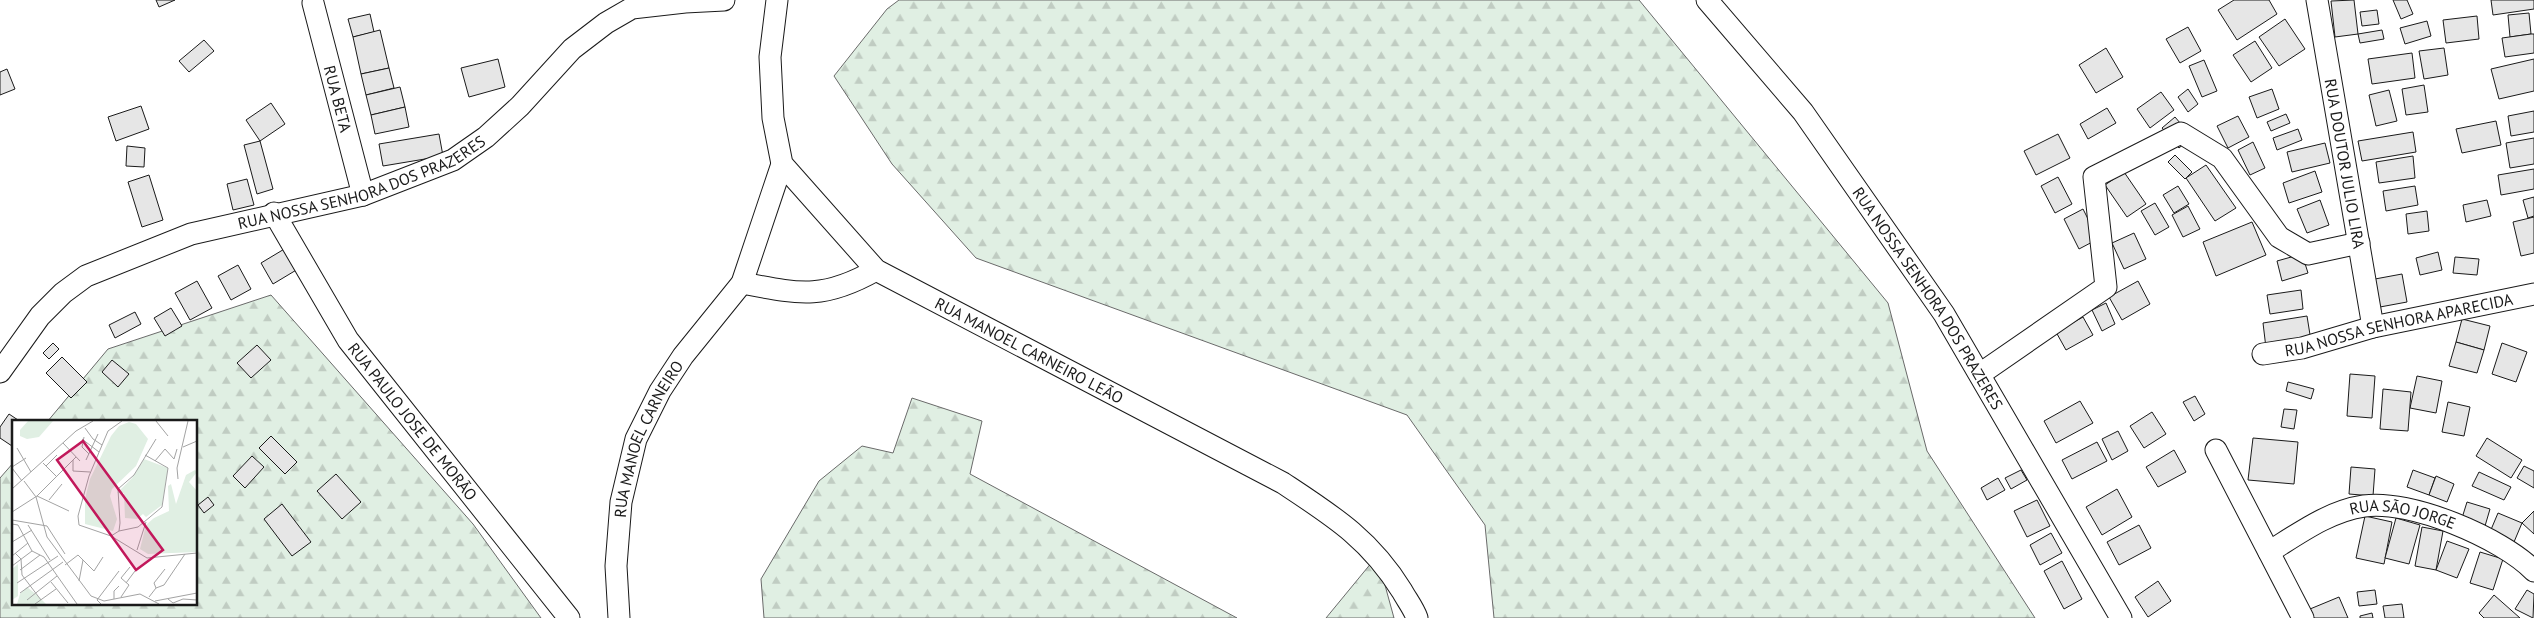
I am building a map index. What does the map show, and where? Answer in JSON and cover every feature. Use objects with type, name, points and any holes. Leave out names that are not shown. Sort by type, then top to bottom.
[{"type":"street","name":"RUA NOSSA SENHORA DOS PRAZERES","points":[[0,372],[40,316],[63,293],[86,276],[191,234],[274,213],[363,195],[453,160],[486,137],[520,106],[578,44],[606,23],[632,8],[652,3],[724,0]]},
{"type":"street","points":[[777,0],[770,57],[773,118],[782,164]]},
{"type":"street","name":"RUA NOSSA SENHORA DOS PRAZERES","points":[[1707,0],[1814,127],[1944,314],[2121,618]]},
{"type":"street","name":"RUA DOUTOR JULIO LIRA","points":[[2316,0],[2373,327]]},
{"type":"street","name":"RUA BETA","points":[[313,3],[363,195]]},
{"type":"street","points":[[1980,374],[2106,287],[2094,177],[2181,133],[2222,158],[2279,237],[2308,254],[2359,243]]},
{"type":"street","name":"RUA MANOEL CARNEIRO LEÃO","points":[[782,164],[876,270],[1283,483],[1345,524],[1388,567],[1418,618]]},
{"type":"street","name":"RUA MANOEL CARNEIRO","points":[[619,618],[616,566],[621,502],[636,439],[660,391],[683,356],[742,283],[782,164]]},
{"type":"street","name":"RUA PAULO JOSE DE MORÃO","points":[[274,213],[348,340],[569,618]]},
{"type":"street","points":[[742,283],[790,292],[823,292],[855,282],[876,270]]},
{"type":"street","name":"RUA NOSSA SENHORA APARECIDA","points":[[2263,354],[2302,348],[2373,327],[2534,294]]},
{"type":"street","points":[[2216,450],[2303,618]]},
{"type":"street","name":"RUA SÃO JORGE","points":[[2269,552],[2311,526],[2344,511],[2365,505],[2397,507],[2437,518],[2488,538],[2508,549],[2534,571]]},
{"type":"green space","points":[[899,0],[1639,0],[1888,303],[1927,451],[2035,618],[1494,618],[1485,525],[1407,415],[976,258],[892,164],[834,76],[887,9]]},
{"type":"green space","points":[[271,295],[473,524],[541,618],[0,618],[0,478],[12,464],[12,606],[198,606],[198,420],[49,420],[108,349]]},
{"type":"green space","points":[[912,398],[982,421],[970,474],[1237,618],[764,618],[761,579],[819,481],[862,446],[893,453]]},
{"type":"green space","points":[[1377,556],[1394,618],[1326,618]]},
{"type":"building","points":[[156,0],[175,0],[159,7]]},
{"type":"building","points":[[2234,0],[2269,0],[2277,14],[2237,40],[2218,10]]},
{"type":"building","points":[[2354,0],[2358,34],[2335,37],[2331,1]]},
{"type":"building","points":[[2393,0],[2407,0],[2413,14],[2401,19]]},
{"type":"building","points":[[2491,0],[2534,0],[2534,9],[2493,15]]},
{"type":"building","points":[[2377,10],[2379,24],[2362,26],[2360,12]]},
{"type":"building","points":[[2529,13],[2531,34],[2510,37],[2508,15]]},
{"type":"building","points":[[370,14],[374,32],[353,37],[348,19]]},
{"type":"building","points":[[2477,16],[2479,39],[2446,43],[2443,20]]},
{"type":"building","points":[[2285,19],[2305,49],[2279,66],[2259,37]]},
{"type":"building","points":[[2427,21],[2431,36],[2405,44],[2400,28]]},
{"type":"building","points":[[2188,27],[2201,51],[2180,63],[2166,39]]},
{"type":"building","points":[[380,30],[389,68],[361,74],[353,37]]},
{"type":"building","points":[[2382,30],[2384,39],[2360,43],[2358,34]]},
{"type":"building","points":[[2534,34],[2534,53],[2505,57],[2502,38]]},
{"type":"building","points":[[204,40],[214,51],[189,72],[179,61]]},
{"type":"building","points":[[2255,41],[2272,68],[2251,82],[2233,55]]},
{"type":"building","points":[[2106,48],[2123,77],[2096,93],[2079,65]]},
{"type":"building","points":[[2444,48],[2448,75],[2424,79],[2419,51]]},
{"type":"building","points":[[2412,53],[2415,78],[2372,84],[2368,59]]},
{"type":"building","points":[[498,59],[505,87],[469,97],[461,68]]},
{"type":"building","points":[[2534,59],[2534,91],[2499,99],[2491,69]]},
{"type":"building","points":[[2204,60],[2217,91],[2202,97],[2189,66]]},
{"type":"building","points":[[389,68],[394,88],[366,95],[361,74]]},
{"type":"building","points":[[7,69],[15,89],[0,95],[0,72]]},
{"type":"building","points":[[2424,85],[2428,112],[2406,115],[2402,89]]},
{"type":"building","points":[[400,87],[405,107],[371,115],[366,95]]},
{"type":"building","points":[[2188,89],[2198,104],[2188,112],[2178,97]]},
{"type":"building","points":[[2272,89],[2279,109],[2257,118],[2249,97]]},
{"type":"building","points":[[2389,90],[2397,121],[2376,126],[2369,95]]},
{"type":"building","points":[[2161,92],[2174,110],[2150,128],[2137,109]]},
{"type":"building","points":[[271,103],[285,124],[260,141],[246,120]]},
{"type":"building","points":[[141,106],[149,129],[116,141],[108,117]]},
{"type":"building","points":[[405,107],[409,127],[375,134],[371,115]]},
{"type":"building","points":[[2107,108],[2116,123],[2088,139],[2080,124]]},
{"type":"building","points":[[2534,111],[2534,132],[2511,136],[2508,116]]},
{"type":"building","points":[[2286,114],[2290,123],[2271,131],[2267,122]]},
{"type":"building","points":[[2238,116],[2249,137],[2228,148],[2217,126]]},
{"type":"building","points":[[2175,117],[2192,137],[2179,148],[2162,128]]},
{"type":"building","points":[[2496,121],[2501,145],[2462,153],[2456,129]]},
{"type":"building","points":[[2298,129],[2302,140],[2277,150],[2273,138]]},
{"type":"building","points":[[2413,132],[2416,152],[2362,161],[2358,141]]},
{"type":"building","points":[[439,134],[443,156],[383,166],[379,144]]},
{"type":"building","points":[[2058,134],[2070,158],[2036,175],[2024,151]]},
{"type":"building","points":[[2534,138],[2534,164],[2510,168],[2506,143]]},
{"type":"building","points":[[260,141],[273,189],[257,194],[244,145]]},
{"type":"building","points":[[2253,142],[2265,168],[2250,175],[2238,150]]},
{"type":"building","points":[[2325,143],[2330,163],[2292,172],[2287,152]]},
{"type":"building","points":[[127,146],[145,148],[144,167],[126,166]]},
{"type":"building","points":[[2175,155],[2192,172],[2185,179],[2168,162]]},
{"type":"building","points":[[2413,156],[2415,178],[2379,183],[2376,162]]},
{"type":"building","points":[[2206,165],[2236,208],[2215,221],[2186,178]]},
{"type":"building","points":[[2534,169],[2534,189],[2501,195],[2498,175]]},
{"type":"building","points":[[2315,171],[2322,192],[2289,203],[2283,183]]},
{"type":"building","points":[[2124,172],[2146,204],[2127,217],[2105,185]]},
{"type":"building","points":[[149,175],[163,220],[142,227],[128,182]]},
{"type":"building","points":[[2058,177],[2072,204],[2055,213],[2041,186]]},
{"type":"building","points":[[247,179],[254,205],[233,210],[227,184]]},
{"type":"building","points":[[2178,186],[2189,204],[2174,213],[2163,195]]},
{"type":"building","points":[[2415,186],[2418,205],[2386,211],[2383,191]]},
{"type":"building","points":[[2534,197],[2534,216],[2528,218],[2523,200]]},
{"type":"building","points":[[2320,200],[2329,225],[2307,233],[2297,209]]},
{"type":"building","points":[[2487,200],[2491,216],[2466,222],[2463,205]]},
{"type":"building","points":[[2155,203],[2169,227],[2155,235],[2141,211]]},
{"type":"building","points":[[2188,206],[2200,229],[2183,237],[2172,215]]},
{"type":"building","points":[[2083,209],[2098,239],[2079,249],[2064,219]]},
{"type":"building","points":[[2427,211],[2429,231],[2408,234],[2406,214]]},
{"type":"building","points":[[2534,217],[2534,253],[2521,256],[2513,222]]},
{"type":"building","points":[[2252,222],[2266,255],[2216,276],[2203,242]]},
{"type":"building","points":[[2134,233],[2146,259],[2124,269],[2112,243]]},
{"type":"building","points":[[291,245],[303,266],[273,284],[261,263]]},
{"type":"building","points":[[2438,252],[2442,270],[2420,275],[2416,258]]},
{"type":"building","points":[[2302,254],[2308,273],[2282,281],[2277,261]]},
{"type":"building","points":[[2455,257],[2479,259],[2477,275],[2453,273]]},
{"type":"building","points":[[238,265],[251,289],[231,300],[218,276]]},
{"type":"building","points":[[2402,274],[2407,302],[2380,307],[2375,279]]},
{"type":"building","points":[[197,281],[212,308],[190,320],[175,293]]},
{"type":"building","points":[[2138,281],[2150,304],[2122,320],[2109,297]]},
{"type":"building","points":[[2301,290],[2303,309],[2270,314],[2267,295]]},
{"type":"building","points":[[2106,303],[2115,324],[2102,331],[2092,310]]},
{"type":"building","points":[[171,308],[182,326],[165,336],[154,318]]},
{"type":"building","points":[[135,312],[141,324],[115,338],[109,325]]},
{"type":"building","points":[[2307,316],[2311,341],[2266,348],[2263,323]]},
{"type":"building","points":[[2083,317],[2093,335],[2066,350],[2056,332]]},
{"type":"building","points":[[2462,319],[2490,326],[2484,350],[2456,342]]},
{"type":"building","points":[[2456,342],[2484,350],[2477,373],[2449,366]]},
{"type":"building","points":[[53,343],[59,349],[49,359],[43,353]]},
{"type":"building","points":[[2502,343],[2527,352],[2516,382],[2492,374]]},
{"type":"building","points":[[257,345],[271,360],[251,378],[237,363]]},
{"type":"building","points":[[62,357],[87,382],[71,398],[46,373]]},
{"type":"building","points":[[112,360],[129,374],[118,387],[102,372]]},
{"type":"building","points":[[2350,374],[2375,376],[2372,418],[2347,416]]},
{"type":"building","points":[[2417,376],[2442,381],[2436,413],[2410,408]]},
{"type":"building","points":[[2288,382],[2314,389],[2311,399],[2286,391]]},
{"type":"building","points":[[2383,389],[2411,392],[2408,431],[2380,429]]},
{"type":"building","points":[[2195,396],[2205,414],[2194,421],[2183,402]]},
{"type":"building","points":[[2080,401],[2093,423],[2056,443],[2044,421]]},
{"type":"building","points":[[2448,402],[2470,407],[2464,436],[2442,432]]},
{"type":"building","points":[[2284,409],[2297,410],[2294,429],[2281,427]]},
{"type":"building","points":[[2152,412],[2166,434],[2144,448],[2130,426]]},
{"type":"building","points":[[9,414],[18,420],[12,420],[12,446],[0,438],[0,427]]},
{"type":"building","points":[[2118,431],[2128,451],[2112,460],[2102,439]]},
{"type":"building","points":[[271,436],[297,462],[285,474],[259,448]]},
{"type":"building","points":[[2253,438],[2298,442],[2294,484],[2248,480]]},
{"type":"building","points":[[2487,438],[2522,460],[2511,478],[2476,456]]},
{"type":"building","points":[[2097,442],[2107,461],[2072,479],[2062,460]]},
{"type":"building","points":[[2174,450],[2186,472],[2158,487],[2146,467]]},
{"type":"building","points":[[252,456],[264,467],[245,488],[233,476]]},
{"type":"building","points":[[2524,466],[2534,471],[2534,488],[2517,478]]},
{"type":"building","points":[[2351,467],[2375,469],[2373,496],[2349,494]]},
{"type":"building","points":[[2021,470],[2027,480],[2011,489],[2005,478]]},
{"type":"building","points":[[2413,470],[2435,478],[2429,495],[2407,487]]},
{"type":"building","points":[[2479,472],[2511,487],[2504,500],[2472,486]]},
{"type":"building","points":[[336,474],[361,502],[342,519],[317,491]]},
{"type":"building","points":[[2436,476],[2454,484],[2447,502],[2429,495]]},
{"type":"building","points":[[1998,478],[2005,490],[1987,500],[1981,488]]},
{"type":"building","points":[[2117,489],[2132,517],[2102,535],[2086,507]]},
{"type":"building","points":[[208,497],[214,505],[204,513],[198,505]]},
{"type":"building","points":[[2037,500],[2050,526],[2027,537],[2014,511]]},
{"type":"building","points":[[2467,502],[2490,509],[2485,526],[2462,518]]},
{"type":"building","points":[[282,504],[311,542],[292,556],[264,519]]},
{"type":"building","points":[[2534,511],[2534,534],[2522,523]]},
{"type":"building","points":[[2498,513],[2522,523],[2514,542],[2490,532]]},
{"type":"building","points":[[2365,516],[2392,522],[2384,564],[2356,558]]},
{"type":"building","points":[[2396,518],[2420,525],[2409,564],[2385,558]]},
{"type":"building","points":[[2139,525],[2151,548],[2119,565],[2107,542]]},
{"type":"building","points":[[2422,527],[2443,531],[2436,570],[2415,566]]},
{"type":"building","points":[[2051,533],[2062,553],[2040,565],[2030,545]]},
{"type":"building","points":[[2447,541],[2469,549],[2457,578],[2436,570]]},
{"type":"building","points":[[2480,552],[2503,559],[2493,590],[2470,583]]},
{"type":"building","points":[[2062,561],[2082,599],[2064,609],[2044,571]]},
{"type":"building","points":[[2158,581],[2171,601],[2148,617],[2135,597]]},
{"type":"building","points":[[2375,590],[2377,604],[2359,606],[2357,592]]},
{"type":"building","points":[[2527,590],[2534,594],[2533,618],[2515,609]]},
{"type":"building","points":[[2494,595],[2520,618],[2484,618],[2479,613]]},
{"type":"building","points":[[2339,597],[2348,618],[2314,618],[2310,609]]},
{"type":"building","points":[[2402,604],[2404,618],[2385,618],[2383,606]]},
{"type":"building","points":[[2372,613],[2373,618],[2360,618],[2360,616]]}]
